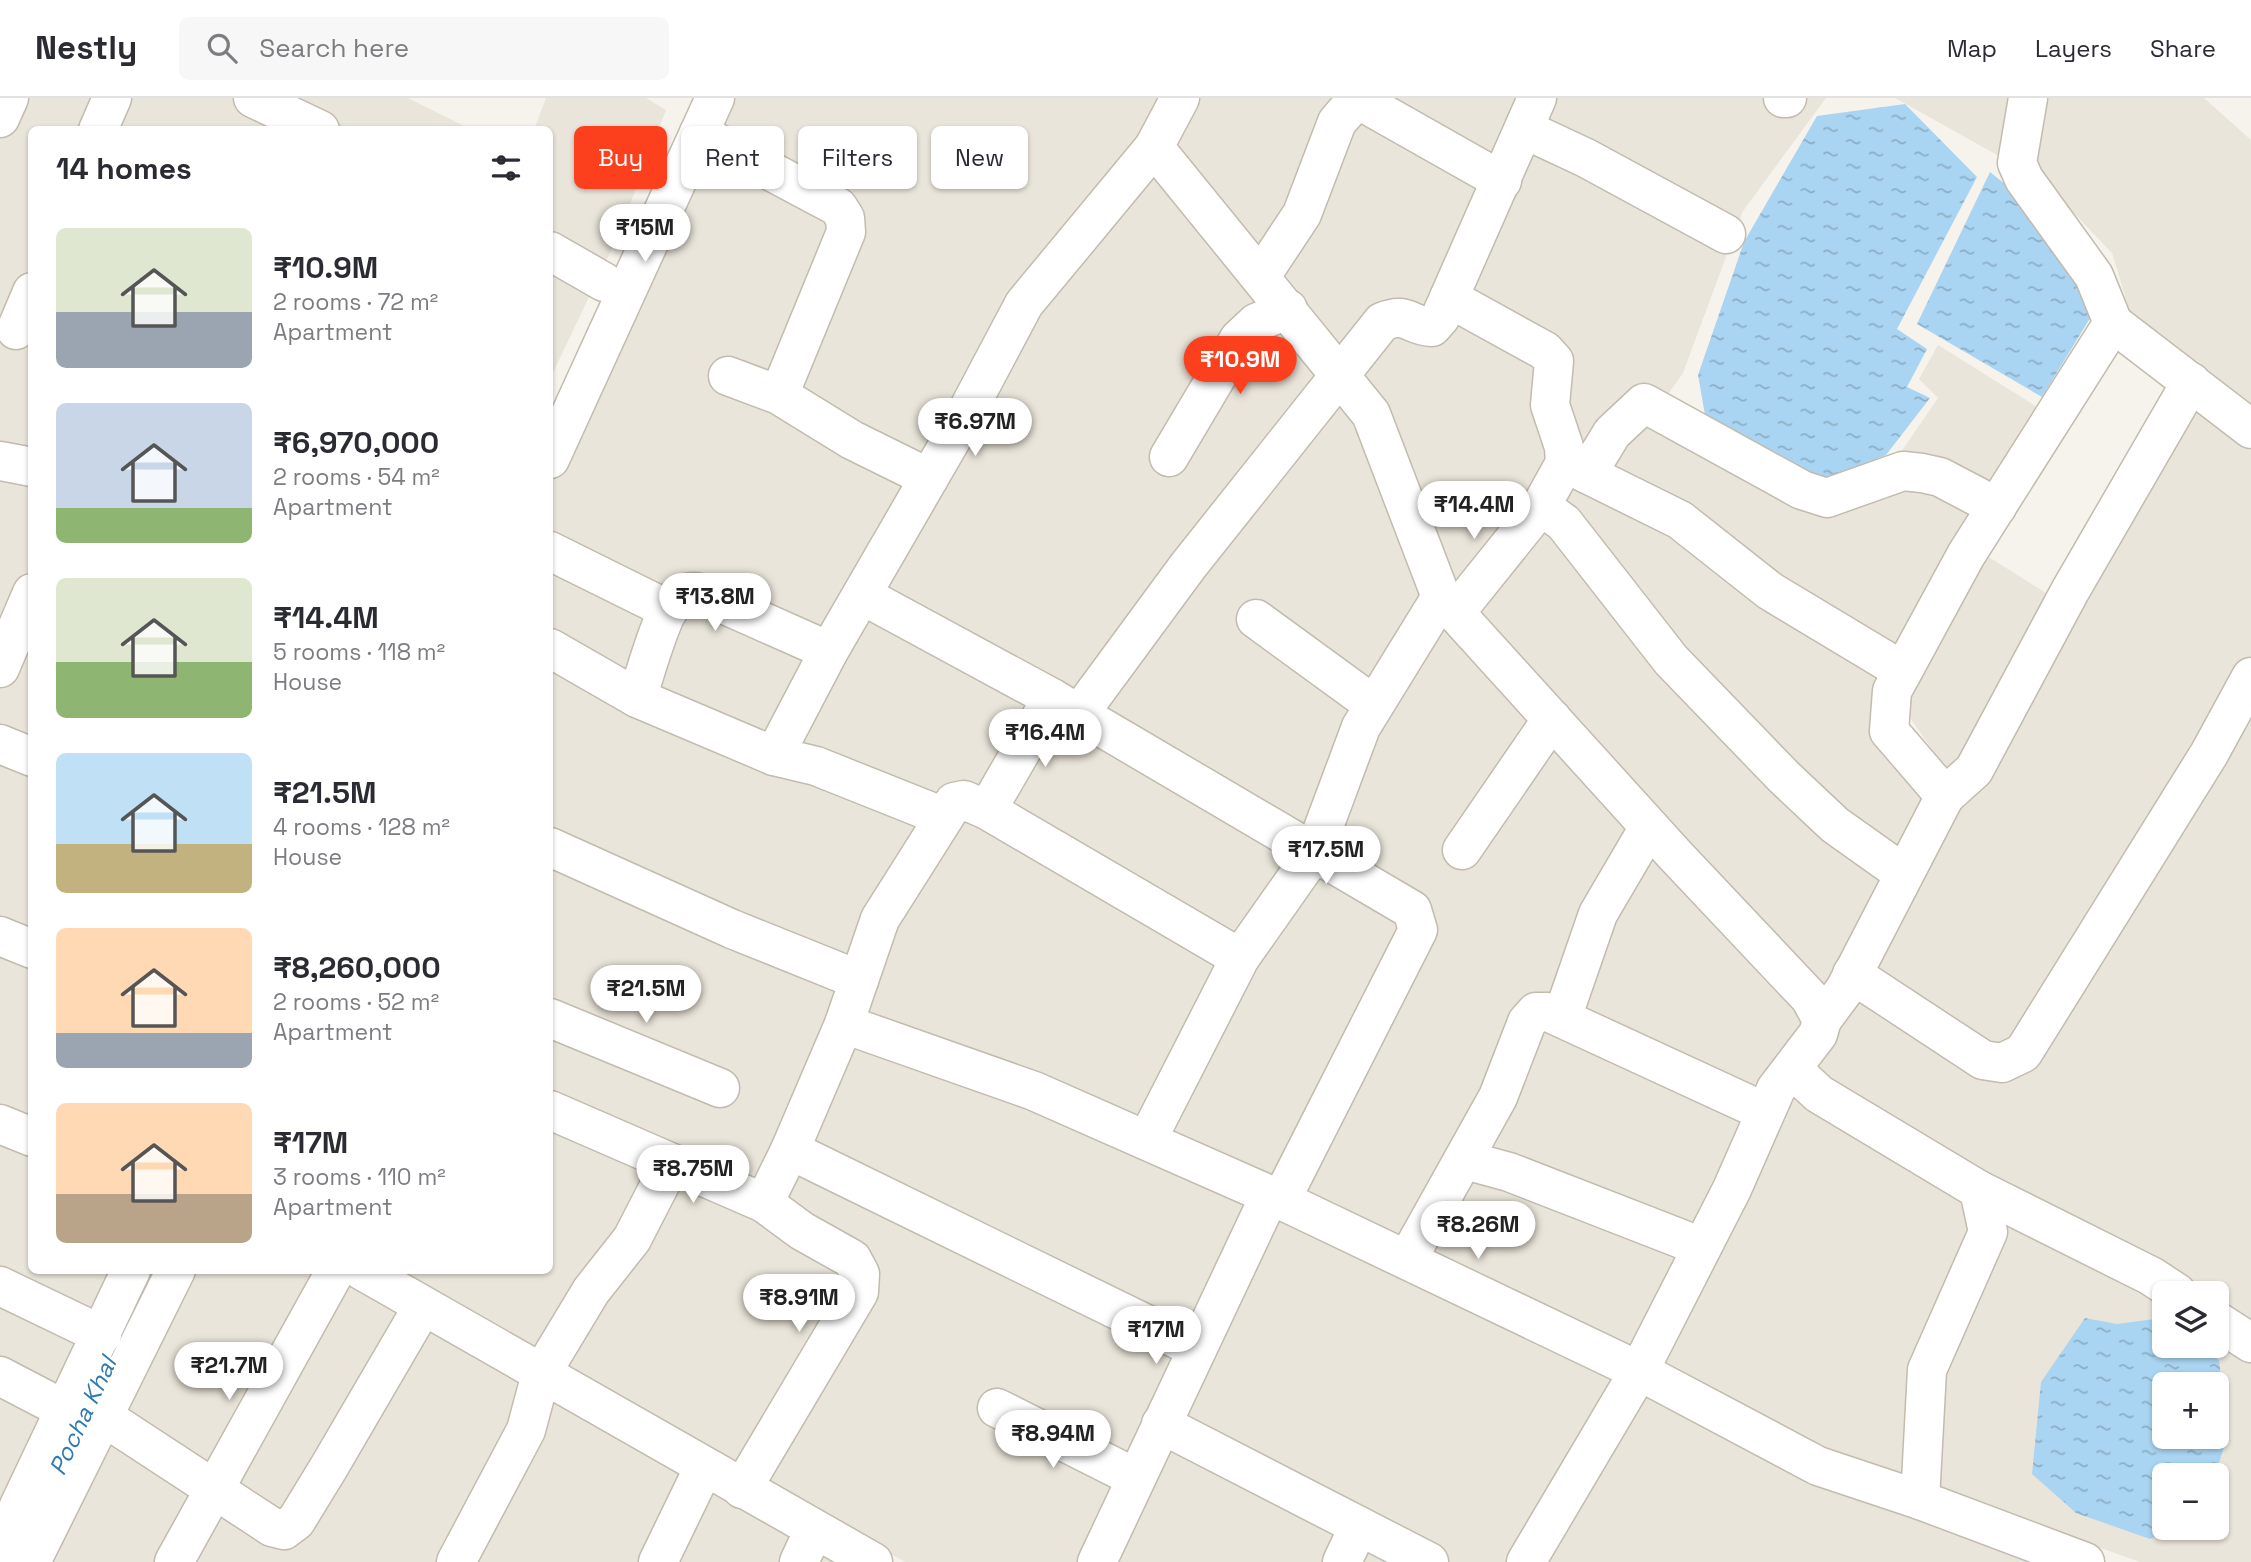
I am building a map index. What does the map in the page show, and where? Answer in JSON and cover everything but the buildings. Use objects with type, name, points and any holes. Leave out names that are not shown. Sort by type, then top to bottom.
[{"type":"street","points":[[0,118],[9,98]]},
{"type":"street","points":[[100,126],[112,98]]},
{"type":"street","points":[[253,98],[312,126]]},
{"type":"street","points":[[553,393],[604,282],[693,115],[715,98]]},
{"type":"street","points":[[774,756],[1024,304],[1154,147],[1180,98]]},
{"type":"street","points":[[2028,98],[2017,163],[2024,178],[2094,276],[2113,323],[2251,429]]},
{"type":"street","points":[[1261,276],[1302,214],[1337,122],[1357,99],[1502,181]]},
{"type":"street","points":[[987,810],[1065,706],[1196,555],[1382,322],[1395,316],[1408,317],[1418,326],[1432,327],[1440,318],[1530,114],[1586,158],[1726,234]]},
{"type":"street","points":[[693,115],[838,207],[845,218],[846,232],[779,396]]},
{"type":"street","points":[[553,452],[693,115]]},
{"type":"street","points":[[1154,147],[1371,414],[1448,605],[1649,827],[1810,998],[1822,1020]]},
{"type":"street","points":[[553,253],[604,282]]},
{"type":"street","points":[[1449,298],[1545,351],[1554,361],[1550,405],[1556,432],[1576,469],[1680,520],[1770,591],[1903,671]]},
{"type":"street","points":[[16,330],[28,302]]},
{"type":"street","points":[[1169,457],[1239,339],[1256,323],[1288,309]]},
{"type":"street","points":[[1945,796],[1889,731],[1892,691],[1997,508],[2113,323]]},
{"type":"street","points":[[728,376],[779,396],[852,440],[929,478]]},
{"type":"street","points":[[1526,1562],[1639,1371],[1702,1247],[1776,1089],[1818,1034],[1822,1020],[1852,974],[1945,796],[1974,770],[2070,591],[2191,382]]},
{"type":"street","points":[[1147,1140],[1240,958],[1314,853],[1361,727],[1374,705],[1448,605],[1576,469],[1644,403],[1801,490],[1827,498],[1903,471],[1940,477],[1997,508]]},
{"type":"street","points":[[0,461],[28,466]]},
{"type":"street","points":[[1541,506],[1564,523],[1671,660],[1784,776],[1835,825],[1904,874]]},
{"type":"street","points":[[553,552],[669,610]]},
{"type":"street","points":[[637,698],[669,610],[678,596],[696,592],[830,651]]},
{"type":"street","points":[[862,595],[1065,706],[1412,910],[1418,930],[1197,1349],[1097,1562]]},
{"type":"street","points":[[0,668],[28,602]]},
{"type":"street","points":[[1256,619],[1374,705]]},
{"type":"street","points":[[553,650],[637,698],[774,756],[816,766],[944,817]]},
{"type":"street","points":[[1852,974],[1983,1060],[2002,1063],[2023,1053],[2209,754],[2251,677]]},
{"type":"street","points":[[1462,850],[1552,719]]},
{"type":"street","points":[[0,744],[28,755]]},
{"type":"street","points":[[764,1203],[845,1024],[880,919],[944,817],[959,800],[987,810],[1240,958]]},
{"type":"street","points":[[1562,1018],[1598,914],[1649,827]]},
{"type":"street","points":[[553,847],[732,929],[859,980]]},
{"type":"street","points":[[0,936],[28,947]]},
{"type":"street","points":[[1407,1260],[1498,1097],[1527,1022],[1536,1012],[1548,1012],[1562,1018],[1765,1112]]},
{"type":"street","points":[[553,1019],[720,1088]]},
{"type":"street","points":[[845,1024],[1034,1091],[1275,1198],[1639,1371],[1818,1466],[1920,1500],[2085,1562]]},
{"type":"street","points":[[1793,1069],[1819,1094],[1979,1190],[2159,1281]]},
{"type":"street","points":[[553,1111],[764,1203],[802,1231],[852,1259],[860,1274],[859,1292],[742,1489]]},
{"type":"street","points":[[0,1124],[28,1135]]},
{"type":"street","points":[[790,1150],[1197,1349]]},
{"type":"street","points":[[1465,1160],[1509,1172],[1702,1247]]},
{"type":"street","points":[[456,1562],[526,1430],[541,1374],[591,1291],[632,1239],[671,1163]]},
{"type":"street","points":[[1920,1500],[1927,1370],[1988,1232],[1979,1190]]},
{"type":"street","points":[[0,1556],[19,1506],[129,1274]]},
{"type":"street","points":[[31,1562],[174,1274]]},
{"type":"street","points":[[174,1562],[334,1274]]},
{"type":"street","points":[[368,1274],[742,1489],[807,1546],[873,1562]]},
{"type":"street","points":[[0,1286],[102,1335]]},
{"type":"street","points":[[104,1417],[272,1527],[284,1530],[296,1521],[422,1306]]},
{"type":"street","points":[[2229,1329],[2251,1343]]},
{"type":"street","points":[[0,1376],[66,1410]]},
{"type":"street","points":[[997,1408],[1136,1478]]},
{"type":"street","points":[[1161,1424],[1429,1562]]},
{"type":"street","points":[[659,1562],[704,1467]]},
{"type":"street","points":[[1342,1562],[1359,1526]]},
{"type":"shaded area","points":[[0,98],[408,98],[464,126],[28,126],[28,1274],[122,1274],[0,1513]]},
{"type":"shaded area","points":[[546,98],[646,98],[666,110],[660,126],[574,126],[574,189],[636,189],[617,238],[553,373],[553,126],[536,126]]},
{"type":"shaded area","points":[[722,98],[1162,98],[826,638],[669,592],[553,535],[553,475],[681,189],[784,189],[784,126],[709,126]]},
{"type":"shaded area","points":[[1190,98],[1826,98],[1743,211],[1683,373],[1654,414],[1823,512],[1901,452],[1938,398],[1919,379],[1938,345],[2042,410],[1877,727],[1931,795],[1841,970],[1820,989],[1472,610],[1452,578],[1380,404],[1166,143]]},
{"type":"shaded area","points":[[1895,98],[2018,98],[1999,156]]},
{"type":"shaded area","points":[[2044,98],[2204,98],[2251,140],[2251,421],[2132,319],[2112,253],[2028,165]]},
{"type":"shaded area","points":[[1153,164],[1355,411],[1423,593],[1312,828],[1137,1120],[865,1012],[875,978],[553,826],[553,563],[692,602],[836,661],[1025,315]]},
{"type":"shaded area","points":[[2189,403],[2251,451],[2251,1562],[2140,1562],[1821,1449],[1664,1361],[1785,1100],[1964,795],[1906,712],[1908,686],[1984,554],[2070,608]]},
{"type":"shaded area","points":[[1440,621],[1795,1005],[1804,1028],[1634,1354],[1170,1129],[1379,717]]},
{"type":"shaded area","points":[[553,855],[837,984],[830,1024],[1008,1098],[1622,1375],[1510,1562],[905,1562],[394,1274],[553,1274]]},
{"type":"shaded area","points":[[186,1274],[336,1274],[852,1562],[43,1562]]},
{"type":"shaded area","points":[[1639,1390],[2057,1562],[1540,1562]]},
{"type":"water","points":[[1905,104],[1977,177],[1897,329],[1927,349],[1907,387],[1930,398],[1886,455],[1817,486],[1705,415],[1698,375],[1744,242],[1817,116]]},
{"type":"water","points":[[1990,172],[2052,222],[2092,315],[2042,397],[1917,324]]},
{"type":"water","points":[[2085,1318],[2117,1324],[2152,1319],[2152,1358],[2219,1360],[2220,1372],[2152,1372],[2152,1449],[2223,1449],[2219,1463],[2152,1463],[2152,1538],[2076,1513],[2032,1474],[2041,1382]]},
{"type":"waterway","name":"Pocha Khal","points":[[126,1325],[150,1274]]}]
